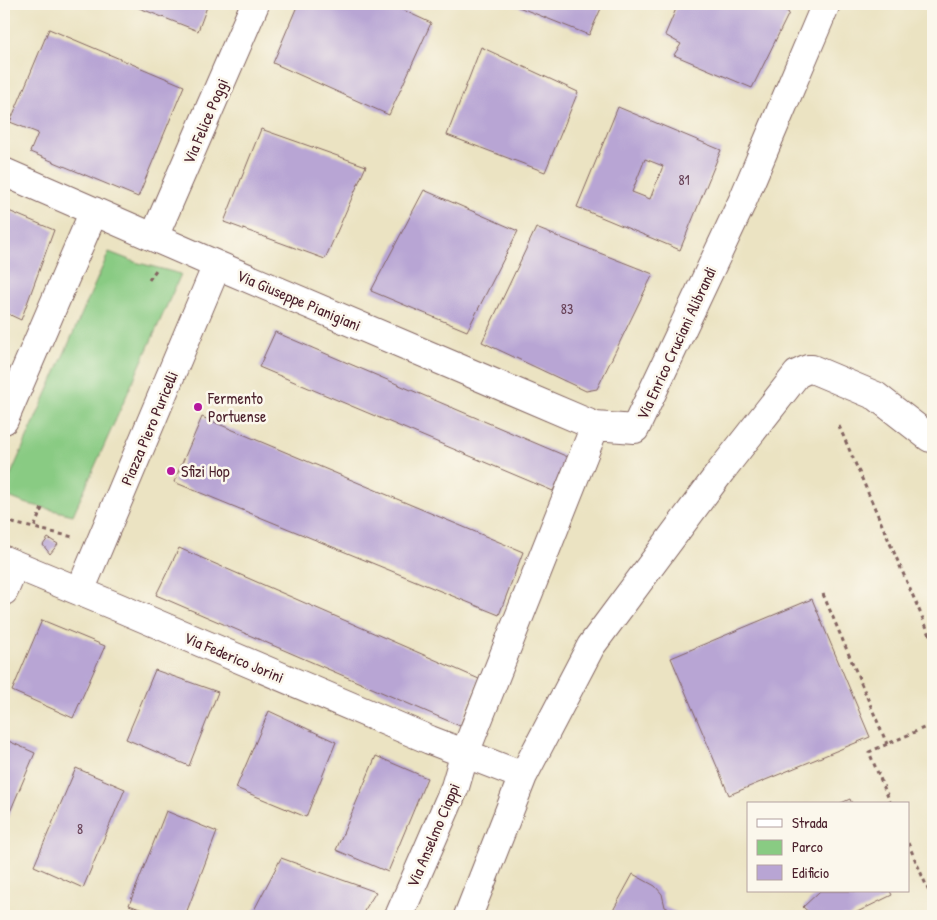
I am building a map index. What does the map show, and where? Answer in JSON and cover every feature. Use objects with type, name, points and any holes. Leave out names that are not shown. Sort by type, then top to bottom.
[{"type":"street","name":"Via Felice Poggi","points":[[154,237],[255,4]]},
{"type":"street","name":"Via Enrico Cruciani Alibrandi","points":[[595,426],[635,429],[742,202],[826,4]]},
{"type":"street","name":"Via Giuseppe Pianigiani","points":[[4,172],[595,426]]},
{"type":"street","points":[[4,420],[94,211]]},
{"type":"street","name":"Piazza Piero Puricelli","points":[[80,591],[217,265]]},
{"type":"street","points":[[468,916],[523,776],[591,646],[721,471],[797,374],[812,369],[876,396],[930,438],[933,438]]},
{"type":"street","points":[[523,776],[465,754],[595,426]]},
{"type":"street","points":[[4,591],[9,563]]},
{"type":"street","name":"Via Federico Jorini","points":[[9,563],[80,591],[465,754]]},
{"type":"street","name":"Via Anselmo Ciappi","points":[[399,916],[455,787],[465,754]]},
{"type":"path","points":[[839,426],[933,642]]},
{"type":"path","points":[[4,521],[34,528]]},
{"type":"path","points":[[823,594],[887,744]]},
{"type":"path","points":[[891,802],[869,752],[933,724]]},
{"type":"path","points":[[910,848],[933,901]]},
{"type":"green space","points":[[109,252],[135,262],[181,274],[73,515],[24,503],[4,495],[4,490]]},
{"type":"building","points":[[129,4],[208,4],[198,31]]},
{"type":"building","points":[[298,4],[390,4],[431,23],[389,115],[273,63]]},
{"type":"building","points":[[511,4],[603,4],[589,35]]},
{"type":"building","points":[[678,4],[776,4],[789,13],[752,88],[674,55],[681,44],[665,35]]},
{"type":"building","points":[[49,29],[184,86],[138,197],[30,152],[38,133],[10,122]]},
{"type":"building","points":[[481,47],[578,92],[545,172],[447,135]]},
{"type":"building","points":[[618,107],[721,150],[680,250],[577,207]],"holes":[[[645,159],[663,166],[650,199],[632,192]]]},
{"type":"building","points":[[261,129],[366,166],[325,259],[224,222]]},
{"type":"building","points":[[424,190],[518,231],[467,331],[371,291]]},
{"type":"building","points":[[4,209],[54,230],[21,320],[4,312]]},
{"type":"building","points":[[536,228],[653,274],[597,389],[586,391],[482,342]]},
{"type":"building","points":[[275,332],[568,457],[553,491],[259,367]]},
{"type":"building","points":[[202,417],[523,552],[499,615],[174,482]]},
{"type":"building","points":[[48,538],[58,544],[50,554],[43,545]]},
{"type":"building","points":[[179,548],[479,679],[460,726],[156,595]]},
{"type":"building","points":[[812,599],[870,737],[729,795],[671,658]]},
{"type":"building","points":[[42,620],[105,646],[73,718],[12,691]]},
{"type":"building","points":[[155,670],[218,692],[189,766],[126,739]]},
{"type":"building","points":[[269,711],[336,742],[306,817],[236,788]]},
{"type":"building","points":[[4,739],[35,753],[4,826]]},
{"type":"building","points":[[376,756],[427,778],[388,872],[336,850]]},
{"type":"building","points":[[76,768],[125,789],[83,888],[34,866]]},
{"type":"building","points":[[166,811],[217,832],[185,916],[159,916],[129,905]]},
{"type":"building","points":[[281,858],[376,892],[361,916],[251,916]]},
{"type":"building","points":[[633,874],[655,886],[662,894],[665,907],[682,915],[610,916]]},
{"type":"building","points":[[819,892],[890,892],[892,895],[849,916],[813,916],[803,907]]},
{"type":"place","name":"Fermento Portuense","points":[[198,407]]},
{"type":"place","name":"Sfizi Hop","points":[[171,471]]}]
